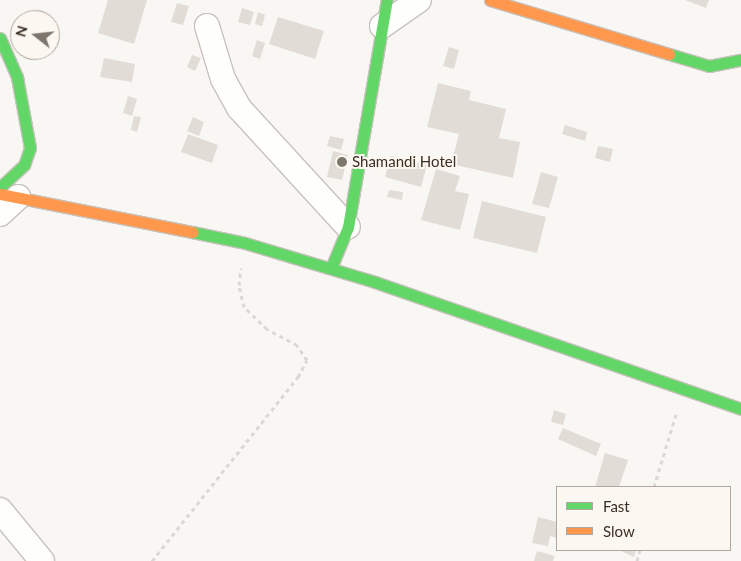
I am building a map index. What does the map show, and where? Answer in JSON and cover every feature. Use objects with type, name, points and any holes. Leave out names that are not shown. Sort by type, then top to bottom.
[{"type":"main road","points":[[331,268],[348,227],[387,0]]},
{"type":"main road","points":[[490,0],[709,66],[741,60]]},
{"type":"main road","points":[[0,38],[16,77],[30,148],[24,166],[6,192],[245,243],[331,268],[741,409]]},
{"type":"street","points":[[382,26],[419,0]]},
{"type":"street","points":[[207,26],[222,79],[239,108],[348,227]]},
{"type":"street","points":[[0,214],[6,192]]},
{"type":"street","points":[[0,510],[42,561]]},
{"type":"path","points":[[152,561],[298,378],[307,360],[297,345],[267,329],[244,307],[239,285],[245,243]]},
{"type":"path","points":[[654,486],[683,390]]},
{"type":"building","points":[[108,0],[147,0],[134,44],[98,33]]},
{"type":"building","points":[[685,0],[709,0],[706,8]]},
{"type":"building","points":[[177,3],[189,6],[183,25],[171,22]]},
{"type":"building","points":[[242,8],[254,12],[250,25],[238,22]]},
{"type":"building","points":[[258,12],[265,15],[262,26],[255,24]]},
{"type":"building","points":[[278,17],[324,31],[315,59],[269,44]]},
{"type":"building","points":[[257,40],[265,43],[260,59],[252,56]]},
{"type":"building","points":[[449,47],[459,50],[454,69],[443,66]]},
{"type":"building","points":[[192,55],[201,58],[195,71],[187,67]]},
{"type":"building","points":[[104,58],[135,64],[132,82],[100,77]]},
{"type":"building","points":[[438,83],[471,91],[469,100],[506,109],[499,138],[520,142],[513,178],[451,164],[459,134],[427,127]]},
{"type":"building","points":[[128,96],[137,99],[132,116],[123,113]]},
{"type":"building","points":[[134,116],[141,117],[137,132],[131,130]]},
{"type":"building","points":[[193,117],[204,122],[199,136],[187,131]]},
{"type":"building","points":[[565,125],[587,132],[585,141],[562,134]]},
{"type":"building","points":[[188,134],[218,145],[212,163],[181,152]]},
{"type":"building","points":[[330,136],[344,139],[341,150],[327,146]]},
{"type":"building","points":[[598,146],[613,149],[610,162],[595,158]]},
{"type":"building","points":[[333,151],[348,155],[342,180],[327,177]]},
{"type":"building","points":[[391,156],[427,165],[421,187],[385,177]]},
{"type":"building","points":[[436,169],[460,176],[455,191],[469,194],[460,230],[421,220]]},
{"type":"building","points":[[541,172],[558,177],[549,208],[532,204]]},
{"type":"building","points":[[389,190],[403,192],[402,200],[387,197]]},
{"type":"building","points":[[482,201],[546,217],[537,253],[473,238]]},
{"type":"building","points":[[554,410],[566,414],[563,425],[551,422]]},
{"type":"building","points":[[563,428],[601,444],[596,456],[558,439]]},
{"type":"building","points":[[605,453],[628,460],[619,486],[595,486]]},
{"type":"building","points":[[538,517],[556,522],[556,538],[550,536],[548,546],[532,543]]},
{"type":"building","points":[[537,551],[555,556],[553,561],[534,561]]},
{"type":"building","points":[[621,551],[636,551],[634,557]]},
{"type":"traffic: fast","points":[[331,268],[348,227],[387,0]]},
{"type":"traffic: fast","points":[[0,38],[17,77],[30,148],[24,165],[0,187]]},
{"type":"traffic: fast","points":[[669,54],[709,66],[741,60]]},
{"type":"traffic: fast","points":[[192,232],[245,243],[375,282],[741,409]]},
{"type":"traffic: slow","points":[[490,0],[669,54]]},
{"type":"traffic: slow","points":[[0,194],[192,232]]},
{"type":"place","name":"Shamandi Hotel","points":[[342,162]]}]
